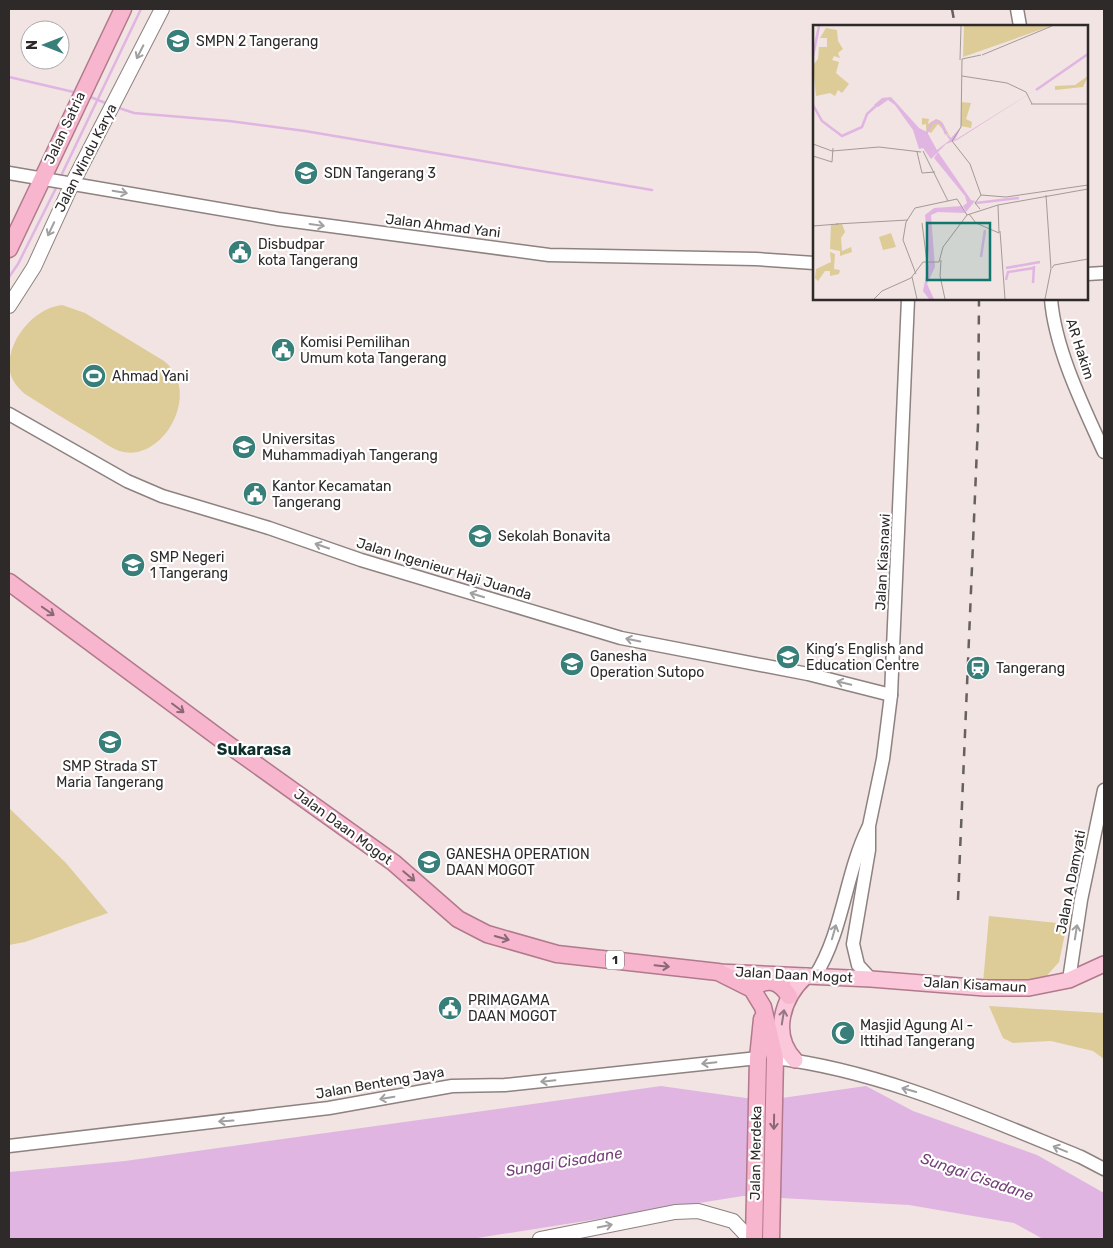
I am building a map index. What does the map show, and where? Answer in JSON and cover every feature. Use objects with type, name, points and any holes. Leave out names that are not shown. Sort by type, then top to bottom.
[{"type":"highway","name":"Jalan Satria","points":[[9,249],[44,179],[81,94],[123,9]]},
{"type":"highway","name":"Jalan Daan Mogot","points":[[9,582],[226,743],[394,863],[458,919],[488,934],[557,954],[718,972],[752,989],[763,1007],[775,1065]]},
{"type":"highway","points":[[752,989],[760,983],[770,981],[779,984],[789,996]]},
{"type":"highway","points":[[758,1063],[763,1007]]},
{"type":"highway","name":"Jalan Merdeka","points":[[753,1235],[758,1063]]},
{"type":"highway","name":"Jalan Merdeka","points":[[772,1233],[775,1065]]},
{"type":"main road","name":"Jalan Windu Karya","points":[[9,306],[34,267],[71,184],[162,9]]},
{"type":"main road","name":"Jalan Kisamaun","points":[[871,979],[985,988],[1042,987],[1068,980],[1104,964]]},
{"type":"main road","name":"Jalan Daan Mogot","points":[[718,972],[871,979]]},
{"type":"main road","points":[[795,1060],[785,1050],[781,1032],[782,1013],[795,986],[810,976]]},
{"type":"main road","points":[[540,1239],[675,1212],[698,1211],[733,1221],[753,1235]]},
{"type":"street","points":[[1017,9],[1020,25]]},
{"type":"street","name":"Jalan Ahmad Yani","points":[[9,173],[356,230],[550,255],[756,259],[813,263]]},
{"type":"street","points":[[1088,274],[1104,273]]},
{"type":"street","name":"Jalan Kiasnawi","points":[[871,979],[858,965],[853,944],[869,850],[869,826],[883,759],[891,695],[908,300]]},
{"type":"street","name":"AR Hakim","points":[[1051,300],[1060,341],[1100,435]]},
{"type":"street","name":"Jalan Ingenieur Haji Juanda","points":[[9,414],[127,481],[162,496],[269,528],[361,560],[621,638],[808,674],[891,695]]},
{"type":"street","points":[[1100,435],[1104,452]]},
{"type":"street","name":"Jalan A Damyati","points":[[1068,980],[1081,900],[1104,790]]},
{"type":"street","name":"Jalan Kiasnawi","points":[[810,976],[826,958],[858,850],[869,826]]},
{"type":"street","points":[[775,1065],[795,1060],[850,1073],[926,1095],[1080,1157],[1104,1169]]},
{"type":"street","name":"Jalan Benteng Jaya","points":[[9,1146],[329,1108],[452,1086],[505,1085],[758,1063]]},
{"type":"street","points":[[9,1154],[33,1150],[55,1140]]},
{"type":"shaded area","name":"Ahmad Yani","points":[[62,305],[85,313],[164,361],[175,374],[180,389],[179,405],[174,421],[165,435],[153,445],[139,452],[124,452],[115,449],[25,394],[14,381],[10,372],[10,361],[12,350],[23,329],[41,313]]},
{"type":"shaded area","points":[[9,808],[66,863],[108,913],[25,942],[9,945]]},
{"type":"shaded area","points":[[989,916],[1067,924],[1059,962],[1043,980],[983,983]]},
{"type":"shaded area","points":[[989,1006],[1104,1013],[1104,1059],[1093,1051],[1051,1041],[1013,1043],[1003,1038]]},
{"type":"water","name":"Sungai Cisadane","points":[[661,1086],[746,1098],[782,1098],[866,1086],[913,1111],[1037,1155],[1104,1193],[1104,1239],[1043,1239],[1014,1223],[909,1205],[743,1196],[471,1239],[9,1239],[9,1172],[125,1161]]},
{"type":"waterway","points":[[60,178],[141,9]]},
{"type":"waterway","points":[[9,77],[78,93]]},
{"type":"waterway","points":[[88,96],[108,104]]},
{"type":"waterway","points":[[116,107],[134,113],[229,121],[305,131],[652,190]]},
{"type":"waterway","points":[[9,277],[18,264],[57,186]]},
{"type":"railway","points":[[952,9],[955,25]]},
{"type":"railway","points":[[958,900],[978,424],[979,300]]},
{"type":"place","name":"SMPN 2 Tangerang","points":[[178,41]]},
{"type":"place","name":"SDN Tangerang 3","points":[[306,173]]},
{"type":"place","name":"Disbudpar kota Tangerang","points":[[240,252]]},
{"type":"place","name":"Komisi Pemilihan Umum kota Tangerang","points":[[283,350]]},
{"type":"place","name":"Ahmad Yani","points":[[94,376]]},
{"type":"place","name":"Universitas Muhammadiyah Tangerang","points":[[244,447]]},
{"type":"place","name":"Kantor Kecamatan Tangerang","points":[[255,494]]},
{"type":"place","name":"Sekolah Bonavita","points":[[480,536]]},
{"type":"place","name":"SMP Negeri 1 Tangerang","points":[[133,565]]},
{"type":"place","name":"King’s English and Education Centre","points":[[788,657]]},
{"type":"place","name":"Ganesha Operation Sutopo","points":[[572,664]]},
{"type":"place","name":"Tangerang","points":[[978,668]]},
{"type":"place","name":"SMP Strada ST Maria Tangerang","points":[[110,742]]},
{"type":"place","name":"GANESHA OPERATION DAAN MOGOT","points":[[429,862]]},
{"type":"place","name":"PRIMAGAMA DAAN MOGOT","points":[[450,1008]]},
{"type":"place","name":"Masjid Agung Al - Ittihad Tangerang","points":[[843,1033]]},
{"type":"district","name":"Sukarasa","points":[[254,749]]}]
